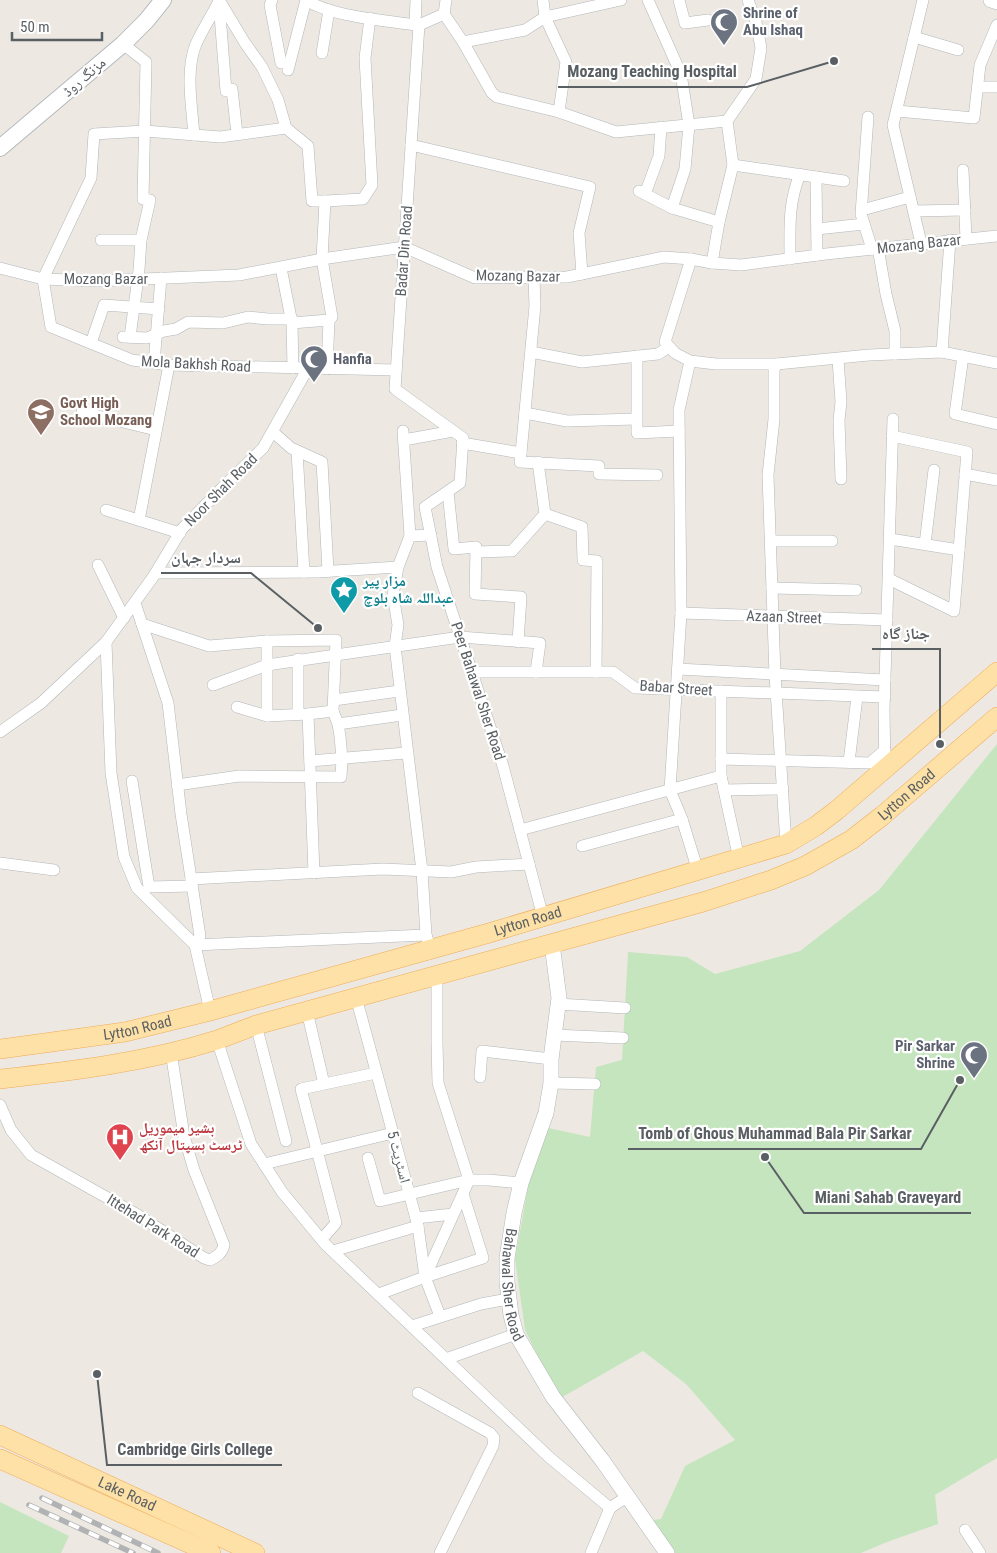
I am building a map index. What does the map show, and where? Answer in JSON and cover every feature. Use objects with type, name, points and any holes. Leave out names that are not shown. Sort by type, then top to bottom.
[{"type":"main road","name":"مزنگ روڈ","points":[[2,143],[122,44],[147,20],[163,0]]},
{"type":"main road","name":"Lytton Road","points":[[0,1049],[124,1032],[210,1011],[428,942],[543,917],[786,844],[816,826],[885,760],[997,672]]},
{"type":"main road","name":"Lytton Road","points":[[0,1079],[121,1063],[171,1052],[217,1040],[256,1025],[307,1010],[703,902],[771,880],[805,866],[851,840],[997,717]]},
{"type":"main road","points":[[764,851],[771,880]]},
{"type":"main road","name":"Lake Road","points":[[0,1435],[255,1553]]},
{"type":"main road","points":[[0,1459],[210,1553]]},
{"type":"street","points":[[219,0],[262,67],[278,100],[286,128],[308,146],[312,201],[363,199],[372,185],[365,58],[370,18]]},
{"type":"street","points":[[219,0],[226,91],[232,89],[237,134]]},
{"type":"street","points":[[194,135],[191,78],[192,58],[196,43],[219,0]]},
{"type":"street","points":[[272,0],[270,5],[285,67],[306,0],[329,10],[415,26],[416,0]]},
{"type":"street","points":[[446,0],[444,14],[492,93],[498,97],[559,112],[616,132],[727,122]]},
{"type":"street","points":[[543,0],[545,18],[566,62],[559,112]]},
{"type":"street","points":[[462,42],[526,30],[545,18],[621,0]]},
{"type":"street","points":[[648,0],[682,74],[689,125],[685,169],[672,208]]},
{"type":"street","points":[[679,0],[686,24],[708,20]]},
{"type":"street","points":[[712,263],[719,222],[733,165],[727,122],[756,79],[761,48],[756,22],[748,0]]},
{"type":"street","points":[[921,244],[893,125],[923,0]]},
{"type":"street","points":[[991,0],[997,2]]},
{"type":"street","points":[[322,53],[329,10]]},
{"type":"street","name":"Badar Din Road","points":[[444,14],[419,25],[395,389],[463,438],[462,443]]},
{"type":"street","points":[[896,111],[974,118],[980,65],[997,25]]},
{"type":"street","points":[[914,37],[958,50]]},
{"type":"street","points":[[122,44],[146,62],[143,200],[150,200],[140,240],[134,308],[127,337],[147,338],[176,329],[188,322],[223,323],[248,317],[292,321],[329,320]]},
{"type":"street","points":[[978,87],[997,87]]},
{"type":"street","points":[[868,117],[862,210],[864,224],[875,248],[886,294],[894,331],[895,354]]},
{"type":"street","points":[[661,127],[659,156],[642,193],[672,208],[719,222]]},
{"type":"street","points":[[42,279],[91,178],[94,134],[145,131],[220,137],[286,128]]},
{"type":"street","points":[[411,146],[590,187],[579,233],[582,274]]},
{"type":"street","points":[[733,165],[844,181]]},
{"type":"street","points":[[963,170],[966,239]]},
{"type":"street","points":[[790,259],[790,207],[800,174]]},
{"type":"street","points":[[816,177],[817,255]]},
{"type":"street","points":[[862,210],[910,197]]},
{"type":"street","points":[[324,201],[322,259],[332,317],[329,320],[327,368]]},
{"type":"street","points":[[914,211],[965,210]]},
{"type":"street","points":[[817,230],[864,224]]},
{"type":"street","name":"Mozang Bazar","points":[[0,268],[42,279],[96,281],[245,274],[322,259],[404,247],[475,278],[567,277],[664,257],[741,265],[875,248],[997,236]]},
{"type":"street","points":[[100,240],[140,240]]},
{"type":"street","points":[[942,352],[950,240]]},
{"type":"street","points":[[691,259],[665,342],[675,353],[690,361],[716,364],[777,364],[942,352],[997,363]]},
{"type":"street","points":[[281,268],[292,321],[293,368]]},
{"type":"street","points":[[154,363],[161,278]]},
{"type":"street","points":[[534,278],[535,306],[520,462],[599,466],[599,474],[657,475]]},
{"type":"street","name":"Mola Bakhsh Road","points":[[42,279],[51,327],[132,360],[169,365],[396,370]]},
{"type":"street","points":[[90,343],[104,305],[159,309]]},
{"type":"street","points":[[530,352],[582,362],[658,354],[669,347]]},
{"type":"street","points":[[637,356],[637,433],[680,431]]},
{"type":"street","points":[[963,356],[955,414],[997,424]]},
{"type":"street","points":[[838,359],[842,402],[839,420],[841,479]]},
{"type":"street","points":[[690,361],[679,410],[682,613],[670,790],[682,819],[698,871]]},
{"type":"street","points":[[777,364],[774,370],[774,419],[768,475],[775,675],[786,844]]},
{"type":"street","points":[[139,520],[169,365]]},
{"type":"street","name":"Noor Shah Road","points":[[0,732],[41,702],[106,642],[135,603],[180,533],[263,448],[308,368]]},
{"type":"street","points":[[82,412],[156,430]]},
{"type":"street","points":[[525,413],[567,420],[636,419]]},
{"type":"street","points":[[721,759],[849,762],[885,760],[885,680],[892,419]]},
{"type":"street","points":[[195,945],[428,942],[422,871],[406,753],[395,646],[398,625],[393,595],[398,567],[410,536],[403,435],[453,431]]},
{"type":"street","points":[[273,432],[291,448],[322,462],[328,571]]},
{"type":"street","points":[[889,579],[954,611],[968,452],[892,436]]},
{"type":"street","points":[[462,443],[521,453]]},
{"type":"street","name":"Peer Bahawal Sher Road","points":[[462,443],[460,483],[425,507],[437,567],[503,766],[543,917]]},
{"type":"street","points":[[297,450],[304,572]]},
{"type":"street","points":[[476,552],[512,551],[545,514],[538,462]]},
{"type":"street","points":[[925,544],[934,470]]},
{"type":"street","points":[[966,474],[997,480]]},
{"type":"street","points":[[448,492],[454,549],[476,547],[475,594],[521,596],[518,642]]},
{"type":"street","points":[[106,510],[180,533]]},
{"type":"street","points":[[545,514],[582,528],[584,560],[597,561],[596,672]]},
{"type":"street","points":[[410,536],[430,535]]},
{"type":"street","points":[[890,539],[959,550]]},
{"type":"street","points":[[771,541],[832,541]]},
{"type":"street","points":[[98,565],[124,618]]},
{"type":"street","points":[[156,572],[304,572],[398,567]]},
{"type":"street","points":[[772,588],[856,590]]},
{"type":"street","points":[[135,603],[168,703],[177,785],[200,936],[195,945]]},
{"type":"street","name":"Azaan Street","points":[[682,613],[887,620]]},
{"type":"street","points":[[142,624],[209,646],[268,641],[336,640],[334,705],[342,759],[340,777],[239,776],[177,785]]},
{"type":"street","points":[[213,686],[267,665],[460,637],[540,644],[536,672]]},
{"type":"street","points":[[267,716],[268,641]]},
{"type":"street","points":[[106,642],[111,773],[124,857],[137,888],[195,945],[210,1011]]},
{"type":"street","points":[[298,659],[310,761],[314,873]]},
{"type":"street","points":[[678,669],[885,680]]},
{"type":"street","name":"Babar Street","points":[[472,672],[614,672],[635,688],[885,698]]},
{"type":"street","points":[[237,707],[267,716],[303,714],[334,705],[400,691]]},
{"type":"street","points":[[721,691],[721,776],[739,859]]},
{"type":"street","points":[[849,762],[857,696]]},
{"type":"street","points":[[338,724],[402,715]]},
{"type":"street","points":[[310,761],[406,753]]},
{"type":"street","points":[[520,830],[721,776]]},
{"type":"street","points":[[132,781],[149,887],[314,873],[382,869],[451,872],[476,867],[529,864]]},
{"type":"street","points":[[724,790],[783,789]]},
{"type":"street","points":[[582,846],[682,819]]},
{"type":"street","points":[[0,863],[54,870]]},
{"type":"street","name":"Bahawal Sher Road","points":[[552,944],[558,1004],[551,1059],[551,1083],[546,1113],[521,1183],[514,1213],[507,1258],[508,1299],[516,1334],[553,1397],[628,1496],[666,1553]]},
{"type":"street","points":[[425,1277],[469,1180],[438,1083],[436,1043],[437,974]]},
{"type":"street","name":"اسٹریٹ 5","points":[[356,997],[417,1222],[425,1277],[440,1316]]},
{"type":"street","points":[[558,1004],[625,1008]]},
{"type":"street","points":[[307,1010],[324,1084]]},
{"type":"street","points":[[256,1025],[286,1141]]},
{"type":"street","points":[[554,1035],[623,1038]]},
{"type":"street","points":[[217,1040],[251,1144],[282,1192],[333,1251],[549,1457],[610,1508]]},
{"type":"street","points":[[480,1077],[482,1051],[551,1059]]},
{"type":"street","name":"Ittehad Park Road","points":[[0,1105],[11,1130],[32,1154],[138,1215],[210,1260],[217,1257],[223,1251],[224,1245],[194,1170],[184,1136],[171,1052]]},
{"type":"street","points":[[322,1239],[336,1223],[301,1089],[376,1073]]},
{"type":"street","points":[[551,1083],[595,1084]]},
{"type":"street","points":[[264,1164],[393,1133]]},
{"type":"street","points":[[368,1158],[380,1201],[469,1180],[521,1183]]},
{"type":"street","points":[[379,1294],[483,1258],[463,1194]]},
{"type":"street","points":[[333,1251],[417,1222],[453,1214]]},
{"type":"street","points":[[412,1326],[481,1304],[508,1299]]},
{"type":"street","points":[[446,1358],[516,1334]]},
{"type":"street","points":[[418,1393],[490,1433],[494,1438],[493,1446],[440,1553]]},
{"type":"street","points":[[590,1553],[610,1508],[628,1496]]},
{"type":"street","points":[[965,1530],[980,1553]]},
{"type":"green space","points":[[997,744],[997,1458],[935,1495],[938,1524],[861,1553],[667,1553],[645,1521],[661,1519],[685,1466],[735,1440],[686,1384],[643,1351],[559,1399],[525,1330],[515,1259],[539,1126],[590,1137],[596,1067],[622,1060],[628,952],[687,957],[715,974],[800,951],[879,890]]},
{"type":"green space","points":[[0,1502],[69,1536],[61,1553],[0,1553]]},
{"type":"railway","points":[[42,1498],[158,1553]]},
{"type":"railway","points":[[29,1505],[133,1553]]},
{"type":"place","name":"Shrine of Abu Ishaq","points":[[724,46]]},
{"type":"place","name":"Mozang Teaching Hospital","points":[[834,61]]},
{"type":"place","name":"Hanfia","points":[[314,383]]},
{"type":"place","name":"Govt High School Mozang","points":[[41,436]]},
{"type":"place","name":"مزار پیر عبداللہ شاہ بلوچ","points":[[344,614]]},
{"type":"place","name":"سردار جہان","points":[[318,628]]},
{"type":"place","name":"جناز گاہ","points":[[940,744]]},
{"type":"place","name":"Pir Sarkar Shrine","points":[[974,1079]]},
{"type":"place","name":"Tomb of Ghous Muhammad Bala Pir Sarkar","points":[[960,1080]]},
{"type":"place","name":"Miani Sahab Graveyard","points":[[765,1157]]},
{"type":"place","name":"بشیر میموریل ٹرسٹ ہسپتال آنکھ","points":[[120,1161]]},
{"type":"place","name":"Cambridge Girls College","points":[[97,1374]]}]
